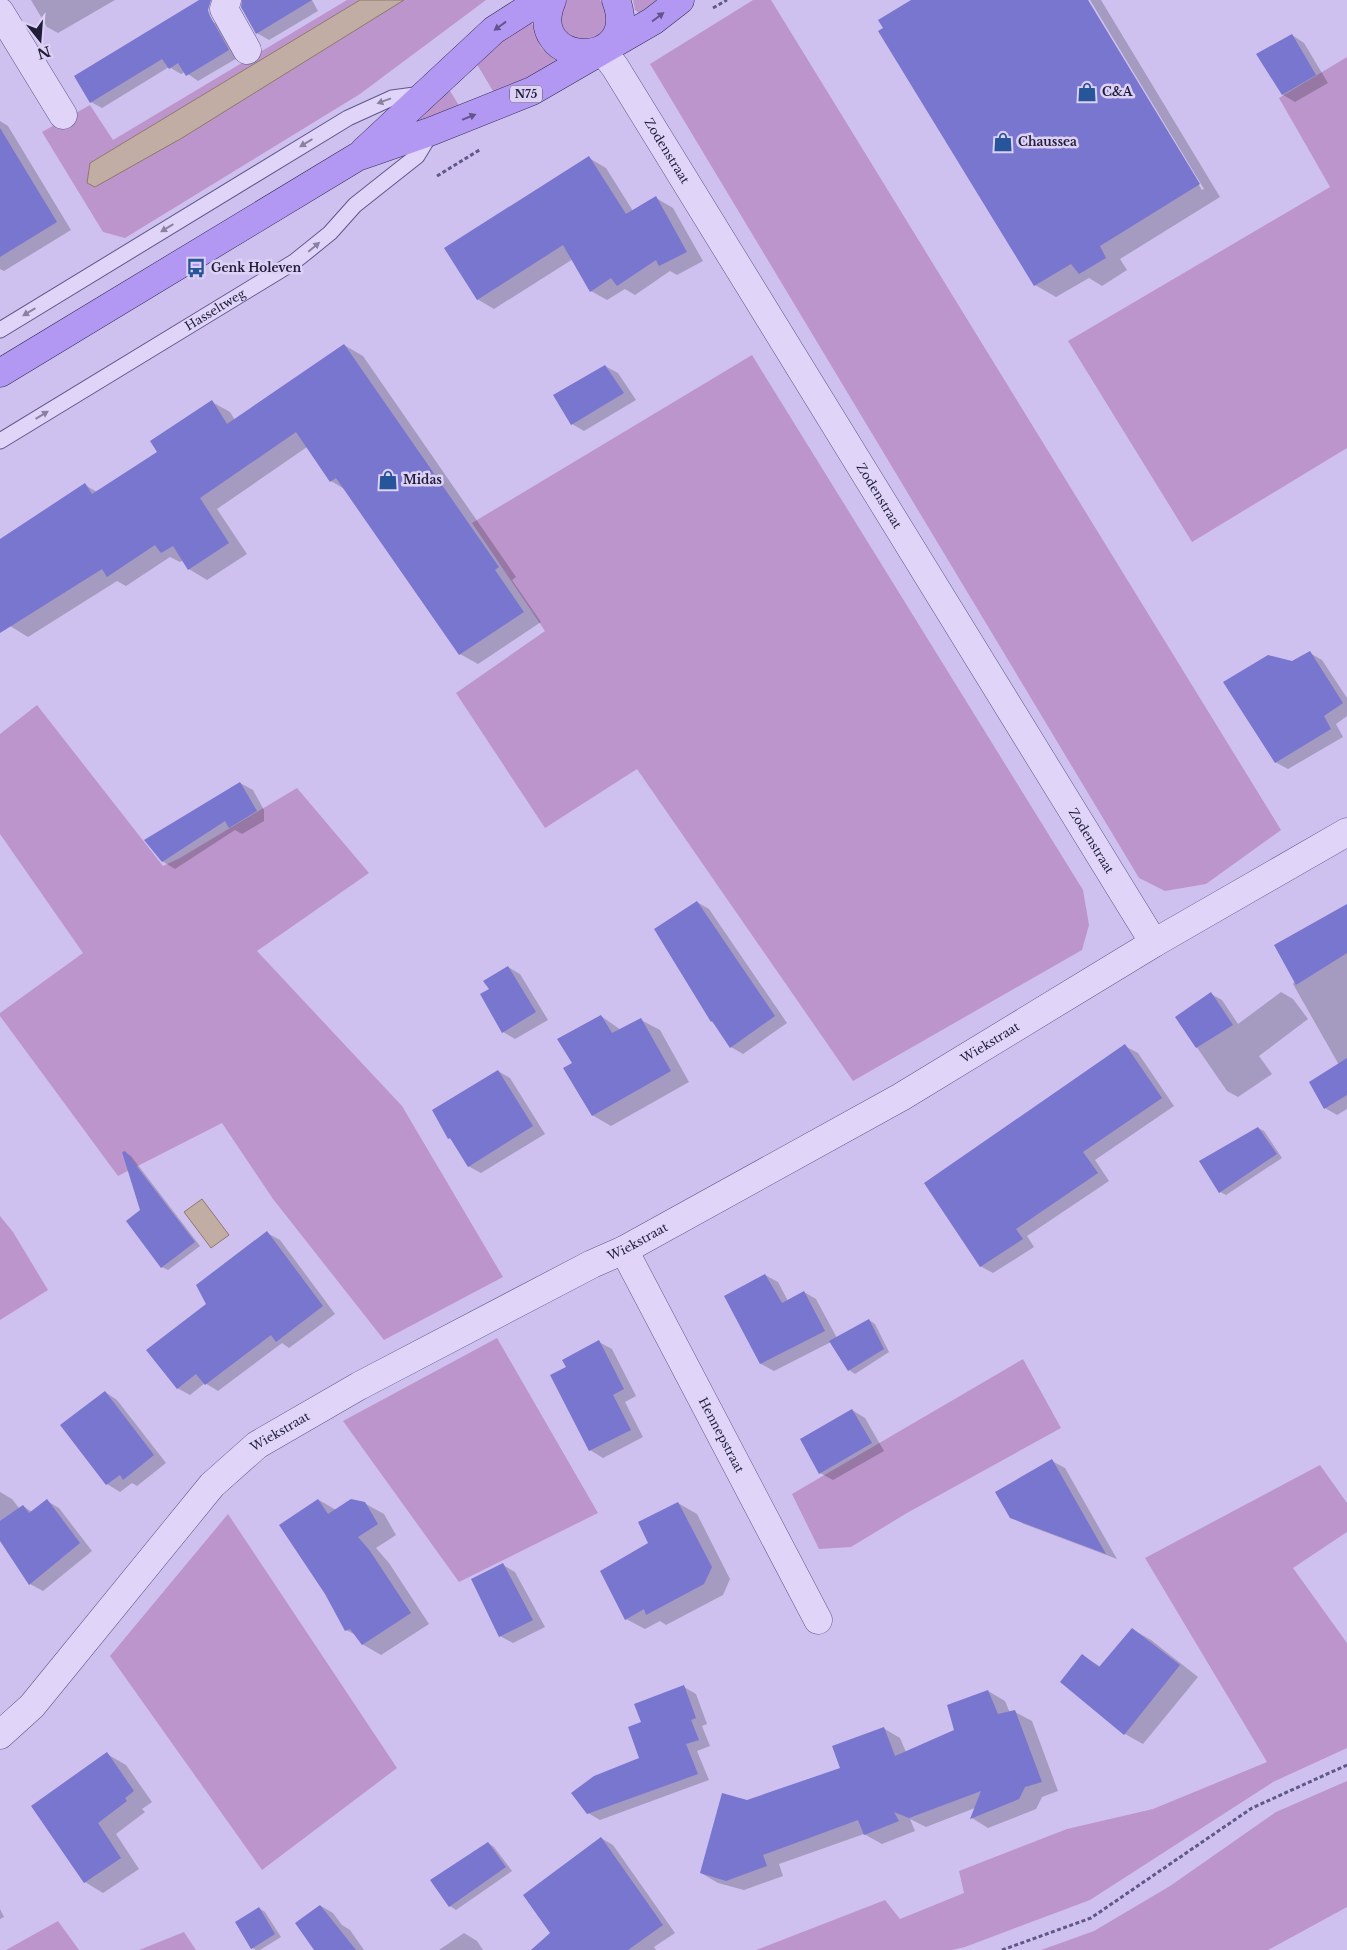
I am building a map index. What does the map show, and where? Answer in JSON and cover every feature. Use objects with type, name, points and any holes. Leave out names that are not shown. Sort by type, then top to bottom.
[{"type":"main road","name":"N75","points":[[357,157],[423,93],[494,30],[541,0]]},
{"type":"main road","name":"N75","points":[[552,0],[548,10],[548,24],[553,37],[562,48],[574,54],[588,54],[602,50],[613,40],[620,28],[621,12],[616,0]]},
{"type":"main road","name":"N75","points":[[0,373],[357,157],[432,131],[532,92],[653,21],[680,0]]},
{"type":"street","points":[[227,0],[224,9],[247,50]]},
{"type":"street","points":[[0,12],[63,115]]},
{"type":"street","name":"Zodenstraat","points":[[602,50],[615,67],[1154,943]]},
{"type":"street","name":"Wiekstraat","points":[[0,1735],[32,1706],[212,1484],[257,1445],[358,1386],[592,1264],[624,1250],[901,1096],[1154,943],[1347,832]]},
{"type":"street","name":"Hennepstraat","points":[[624,1250],[818,1620]]},
{"type":"lane","points":[[0,330],[348,118],[392,98],[423,93]]},
{"type":"lane","name":"Hasseltweg","points":[[0,441],[294,262],[330,233],[355,206],[417,156],[432,131]]},
{"type":"path","points":[[436,176],[487,146]]},
{"type":"path","points":[[1002,1950],[1091,1918],[1252,1808],[1347,1765]]},
{"type":"shaded area","points":[[347,0],[360,0],[90,163],[404,0],[486,0],[360,94],[125,238],[103,232],[42,132],[90,105],[113,140]]},
{"type":"shaded area","points":[[360,0],[404,0],[182,138],[95,187],[87,183],[90,163]]},
{"type":"shaded area","points":[[567,0],[600,0],[604,5],[607,26],[597,38],[574,40],[566,31],[560,17]]},
{"type":"shaded area","points":[[633,0],[660,0],[639,13],[635,10]]},
{"type":"shaded area","points":[[753,0],[771,0],[1281,830],[1206,884],[1165,891],[1139,878],[650,64]]},
{"type":"shaded area","points":[[528,22],[532,23],[541,48],[555,60],[556,65],[496,96],[475,61]]},
{"type":"shaded area","points":[[1347,57],[1347,448],[1192,542],[1068,341],[1330,187],[1279,98]]},
{"type":"shaded area","points":[[447,86],[460,107],[413,127],[410,119]]},
{"type":"shaded area","points":[[752,355],[1083,890],[1089,925],[1082,950],[853,1081],[637,769],[545,828],[456,693],[545,631],[472,523]]},
{"type":"shaded area","points":[[37,705],[163,866],[180,858],[297,788],[369,873],[257,951],[402,1106],[503,1277],[384,1340],[273,1199],[222,1123],[118,1176],[0,1016],[0,1013],[83,953],[0,834],[0,734]]},
{"type":"shaded area","points":[[202,1199],[229,1235],[211,1248],[184,1212]]},
{"type":"shaded area","points":[[0,1216],[13,1232],[48,1290],[0,1320]]},
{"type":"shaded area","points":[[497,1338],[598,1513],[459,1582],[343,1421]]},
{"type":"shaded area","points":[[1023,1359],[1061,1428],[907,1513],[851,1547],[819,1549],[792,1494]]},
{"type":"shaded area","points":[[1320,1465],[1347,1503],[1347,1532],[1293,1568],[1347,1643],[1347,1748],[1273,1782],[1090,1900],[965,1947],[952,1950],[756,1950],[885,1900],[900,1919],[964,1893],[959,1871],[1067,1829],[1153,1809],[1267,1762],[1145,1558]]},
{"type":"shaded area","points":[[228,1514],[397,1768],[262,1870],[110,1656]]},
{"type":"shaded area","points":[[1347,1781],[1347,1907],[1268,1950],[1041,1950],[1094,1931],[1170,1886],[1276,1812]]},
{"type":"shaded area","points":[[58,1921],[79,1950],[6,1950]]},
{"type":"shaded area","points":[[184,1932],[196,1950],[139,1950]]},
{"type":"building","points":[[199,0],[211,0],[208,10],[210,16],[229,50],[186,76],[178,63],[169,69],[162,59],[90,103],[74,76]]},
{"type":"building","points":[[242,0],[312,0],[256,34],[241,7]]},
{"type":"building","points":[[911,0],[1088,0],[1200,184],[1100,246],[1106,258],[1079,274],[1071,264],[1034,286],[878,31],[883,28],[878,20]]},
{"type":"building","points":[[1292,34],[1316,75],[1282,95],[1256,54]]},
{"type":"building","points":[[0,128],[57,222],[0,257]]},
{"type":"building","points":[[589,156],[626,214],[656,196],[687,252],[659,266],[656,260],[617,286],[611,278],[590,292],[563,245],[477,300],[444,248]]},
{"type":"building","points":[[344,344],[499,567],[495,570],[524,612],[459,655],[336,478],[330,482],[296,432],[200,498],[229,543],[188,570],[173,546],[161,553],[155,545],[107,577],[102,569],[0,633],[0,539],[85,483],[92,494],[157,452],[150,441],[212,400],[227,424]]},
{"type":"building","points":[[605,365],[624,393],[571,425],[553,395]]},
{"type":"building","points":[[1310,651],[1343,703],[1324,716],[1331,729],[1275,763],[1223,682],[1268,655],[1292,661]]},
{"type":"building","points":[[240,782],[257,811],[229,828],[225,821],[162,862],[144,840]]},
{"type":"building","points":[[697,901],[775,1016],[730,1048],[711,1022],[654,929]]},
{"type":"building","points":[[1347,904],[1347,953],[1296,985],[1274,945]]},
{"type":"building","points":[[508,966],[536,1012],[502,1033],[480,994],[489,989],[483,981]]},
{"type":"building","points":[[1211,992],[1233,1025],[1196,1048],[1175,1017]]},
{"type":"building","points":[[601,1015],[612,1033],[641,1018],[671,1071],[592,1116],[563,1068],[572,1063],[557,1039]]},
{"type":"building","points":[[1125,1044],[1162,1098],[1083,1152],[1098,1173],[1016,1229],[1023,1239],[980,1267],[924,1183]]},
{"type":"building","points":[[1347,1058],[1347,1095],[1324,1109],[1309,1082]]},
{"type":"building","points":[[498,1070],[533,1126],[468,1167],[450,1138],[448,1139],[432,1110]]},
{"type":"building","points":[[1258,1127],[1277,1154],[1219,1193],[1199,1161]]},
{"type":"building","points":[[125,1151],[195,1242],[161,1268],[126,1221],[140,1210],[122,1152]]},
{"type":"building","points":[[267,1231],[323,1306],[276,1342],[271,1335],[205,1385],[196,1374],[177,1389],[146,1350],[206,1304],[196,1285]]},
{"type":"building","points":[[765,1274],[782,1303],[804,1291],[825,1331],[760,1364],[724,1296]]},
{"type":"building","points":[[869,1319],[884,1349],[848,1371],[829,1341]]},
{"type":"building","points":[[599,1340],[624,1389],[613,1395],[631,1430],[589,1451],[550,1375],[566,1367],[562,1360]]},
{"type":"building","points":[[105,1391],[154,1455],[123,1480],[120,1475],[106,1485],[60,1425]]},
{"type":"building","points":[[852,1409],[872,1443],[819,1474],[800,1439]]},
{"type":"building","points":[[1052,1459],[1106,1554],[1010,1518],[995,1492]]},
{"type":"building","points":[[47,1499],[80,1543],[29,1585],[0,1541],[0,1521],[23,1505],[29,1513]]},
{"type":"building","points":[[318,1499],[328,1514],[351,1499],[365,1502],[378,1524],[358,1537],[370,1551],[411,1613],[362,1645],[350,1629],[345,1631],[325,1594],[279,1525]]},
{"type":"building","points":[[678,1502],[712,1567],[704,1584],[646,1615],[644,1609],[625,1620],[600,1571],[648,1543],[638,1522]]},
{"type":"building","points":[[503,1563],[533,1620],[499,1637],[471,1579]]},
{"type":"building","points":[[1132,1628],[1180,1665],[1124,1735],[1060,1682],[1082,1654],[1099,1667]]},
{"type":"building","points":[[684,1685],[696,1718],[691,1720],[699,1740],[686,1744],[698,1774],[587,1814],[571,1793],[594,1776],[639,1758],[628,1727],[641,1722],[634,1704]]},
{"type":"building","points":[[988,1690],[998,1714],[1015,1710],[1042,1782],[1025,1787],[1019,1799],[970,1819],[981,1791],[909,1818],[894,1812],[899,1821],[864,1835],[858,1820],[763,1855],[767,1866],[726,1881],[700,1873],[722,1793],[747,1800],[840,1768],[832,1746],[884,1727],[895,1756],[954,1730],[947,1705]]},
{"type":"building","points":[[107,1752],[134,1791],[125,1798],[127,1801],[98,1823],[121,1858],[84,1883],[31,1806]]},
{"type":"building","points":[[601,1837],[663,1925],[628,1950],[531,1950],[550,1933],[523,1895]]},
{"type":"building","points":[[488,1842],[506,1867],[449,1907],[430,1880]]},
{"type":"building","points":[[320,1905],[356,1950],[314,1950],[295,1923]]},
{"type":"building","points":[[259,1907],[275,1934],[251,1949],[235,1922]]},
{"type":"place","name":"C&A","points":[[1087,92]]},
{"type":"place","name":"Chaussea","points":[[1003,142]]},
{"type":"place","name":"Genk Holeven","points":[[196,268]]},
{"type":"place","name":"Midas","points":[[388,480]]}]
